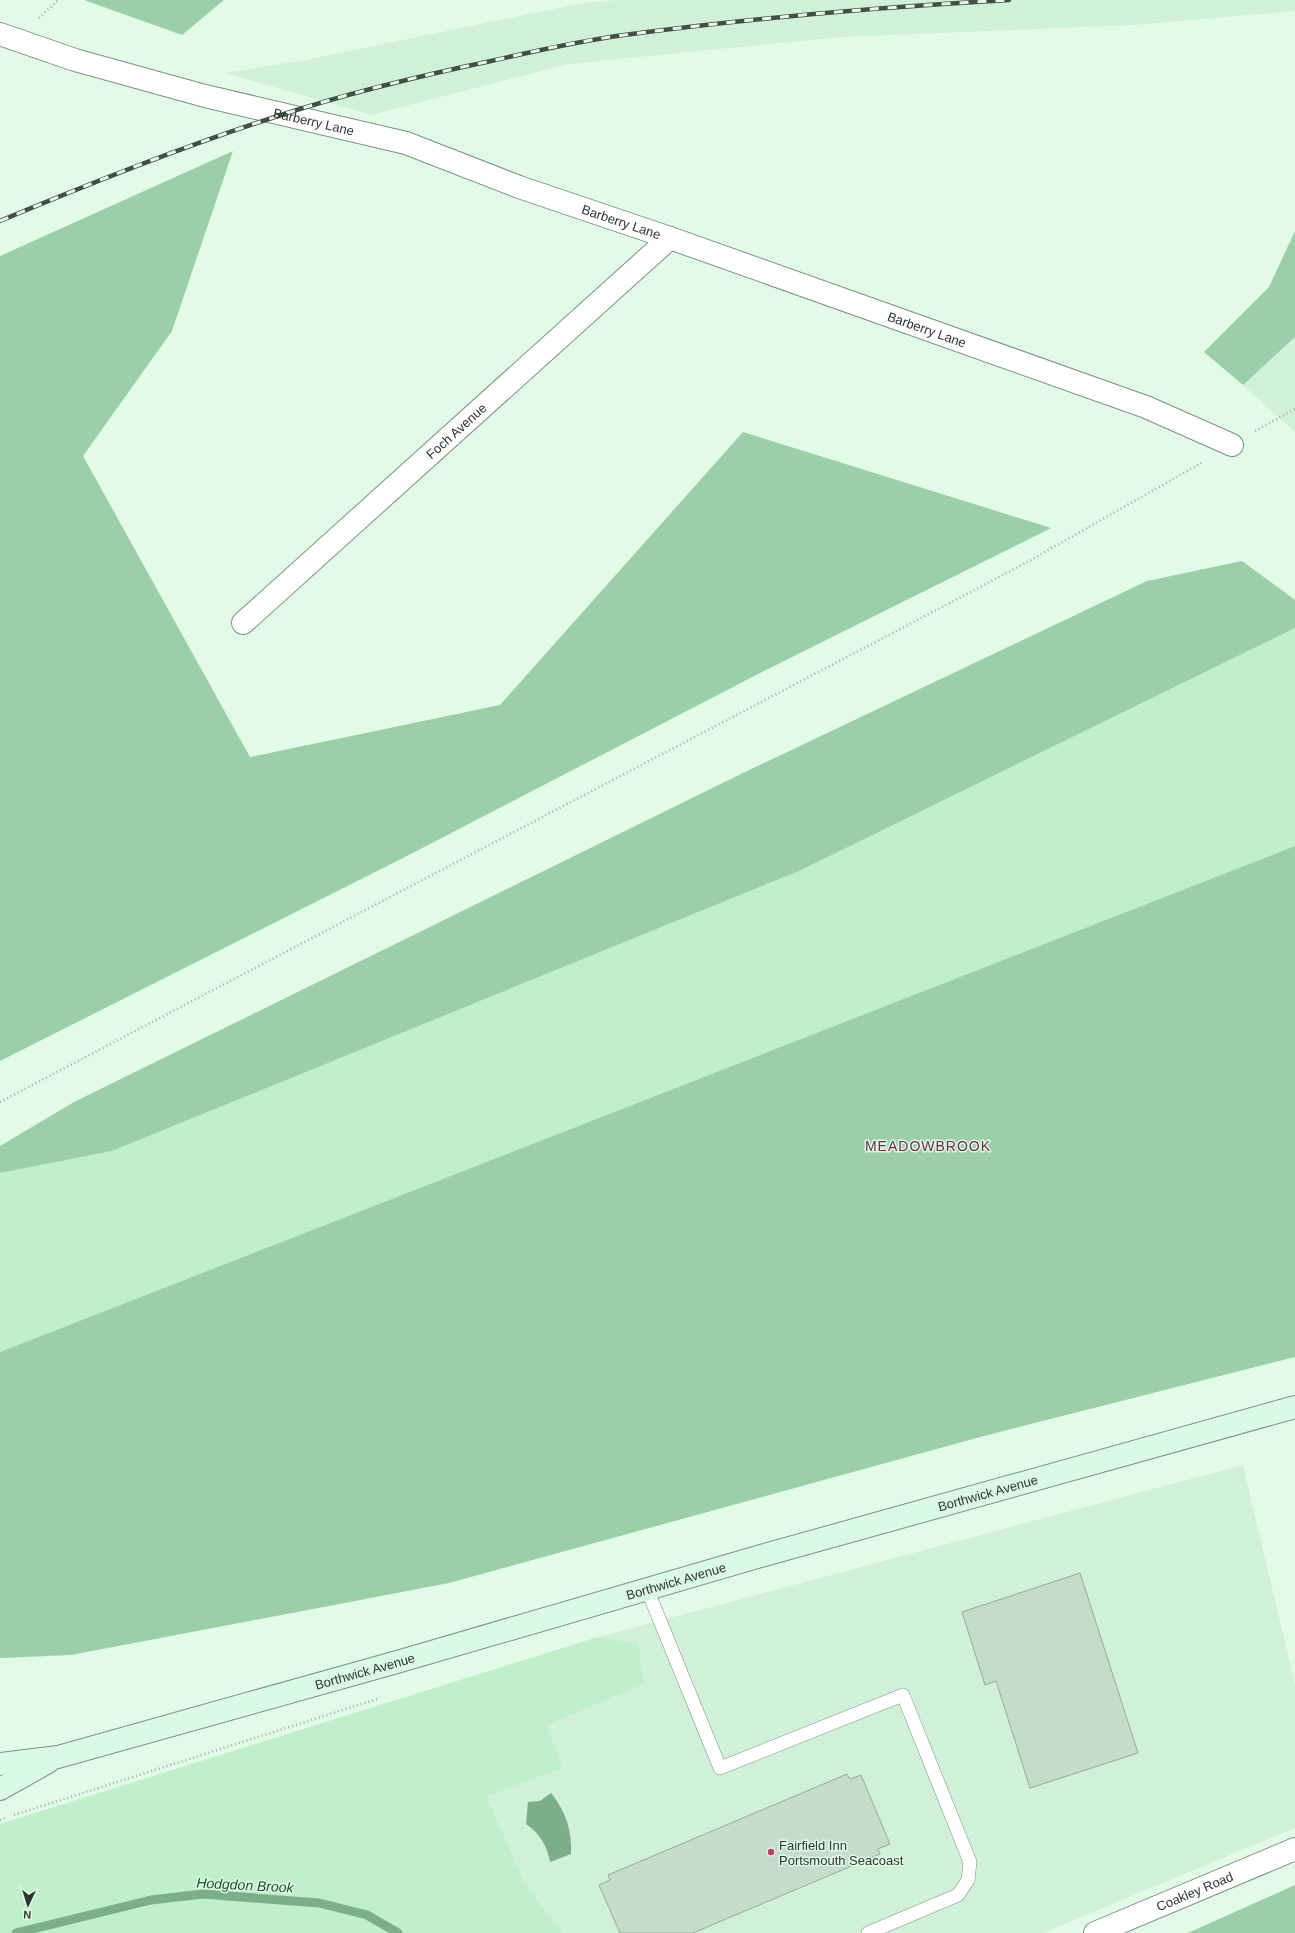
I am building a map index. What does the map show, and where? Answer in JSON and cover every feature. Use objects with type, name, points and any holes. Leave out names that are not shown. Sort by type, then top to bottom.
[{"type":"street","name":"Barberry Lane","points":[[0,34],[75,60],[197,94],[406,143],[505,182],[670,238],[1146,407],[1232,445]]},
{"type":"street","name":"Foch Avenue","points":[[242,623],[670,238]]},
{"type":"street","name":"Borthwick Avenue","points":[[0,1764],[58,1757],[398,1662],[647,1589],[1295,1407]]},
{"type":"street","name":"Borthwick Avenue","points":[[0,1789],[58,1757]]},
{"type":"street","name":"Coakley Road","points":[[1095,1933],[1295,1848]]},
{"type":"lane","points":[[647,1589],[720,1768],[903,1695],[970,1862],[968,1880],[958,1895],[868,1933]]},
{"type":"path","points":[[33,23],[58,0]]},
{"type":"path","points":[[0,1102],[1022,565],[1295,409]]},
{"type":"shaded area","points":[[84,0],[224,0],[182,35]]},
{"type":"shaded area","points":[[616,0],[1295,0],[1295,11],[1133,25],[841,37],[568,64],[371,115],[225,73],[306,60],[578,4]]},
{"type":"shaded area","points":[[233,151],[172,331],[83,456],[250,757],[500,705],[743,432],[1051,528],[762,672],[403,858],[0,1061],[0,256]]},
{"type":"shaded area","points":[[1295,231],[1295,337],[1243,385],[1204,352],[1269,287]]},
{"type":"shaded area","points":[[1295,337],[1295,432],[1243,385]]},
{"type":"shaded area","points":[[1242,561],[1295,600],[1295,628],[799,871],[112,1151],[0,1173],[0,1146],[74,1102],[747,771],[1147,581]]},
{"type":"shaded area","points":[[1295,628],[1295,846],[0,1352],[0,1173],[112,1151],[799,871]]},
{"type":"shaded area","points":[[1295,846],[1295,1357],[984,1436],[449,1583],[71,1655],[0,1658],[0,1352]]},
{"type":"shaded area","points":[[1243,1465],[1295,1685],[1295,1828],[1043,1933],[0,1933],[0,1824],[595,1638]]},
{"type":"shaded area","points":[[595,1638],[638,1643],[644,1684],[546,1725],[563,1768],[486,1796],[525,1884],[562,1933],[0,1933],[0,1824]]},
{"type":"shaded area","points":[[551,1793],[561,1807],[567,1822],[571,1854],[550,1862],[547,1850],[542,1840],[526,1824],[528,1802],[540,1801]]},
{"type":"shaded area","points":[[1295,1885],[1295,1933],[1188,1933]]},
{"type":"building","points":[[1080,1573],[1138,1753],[1030,1788],[996,1681],[985,1685],[962,1612]]},
{"type":"building","name":"Fairfield Inn Portsmouth Seacoast","points":[[847,1774],[850,1779],[861,1775],[890,1844],[878,1849],[880,1854],[693,1933],[620,1933],[599,1885],[610,1880],[608,1875]]},
{"type":"waterway","name":"Hodgdon Brook","points":[[16,1933],[151,1900],[203,1894],[319,1903],[367,1915],[398,1933]]},
{"type":"railway","points":[[0,221],[138,166],[278,116],[331,100],[437,73],[607,37],[768,18],[1009,0]]},
{"type":"place","name":"Fairfield Inn Portsmouth Seacoast","points":[[771,1852]]},
{"type":"district","name":"MEADOWBROOK","points":[[928,1146]]}]
